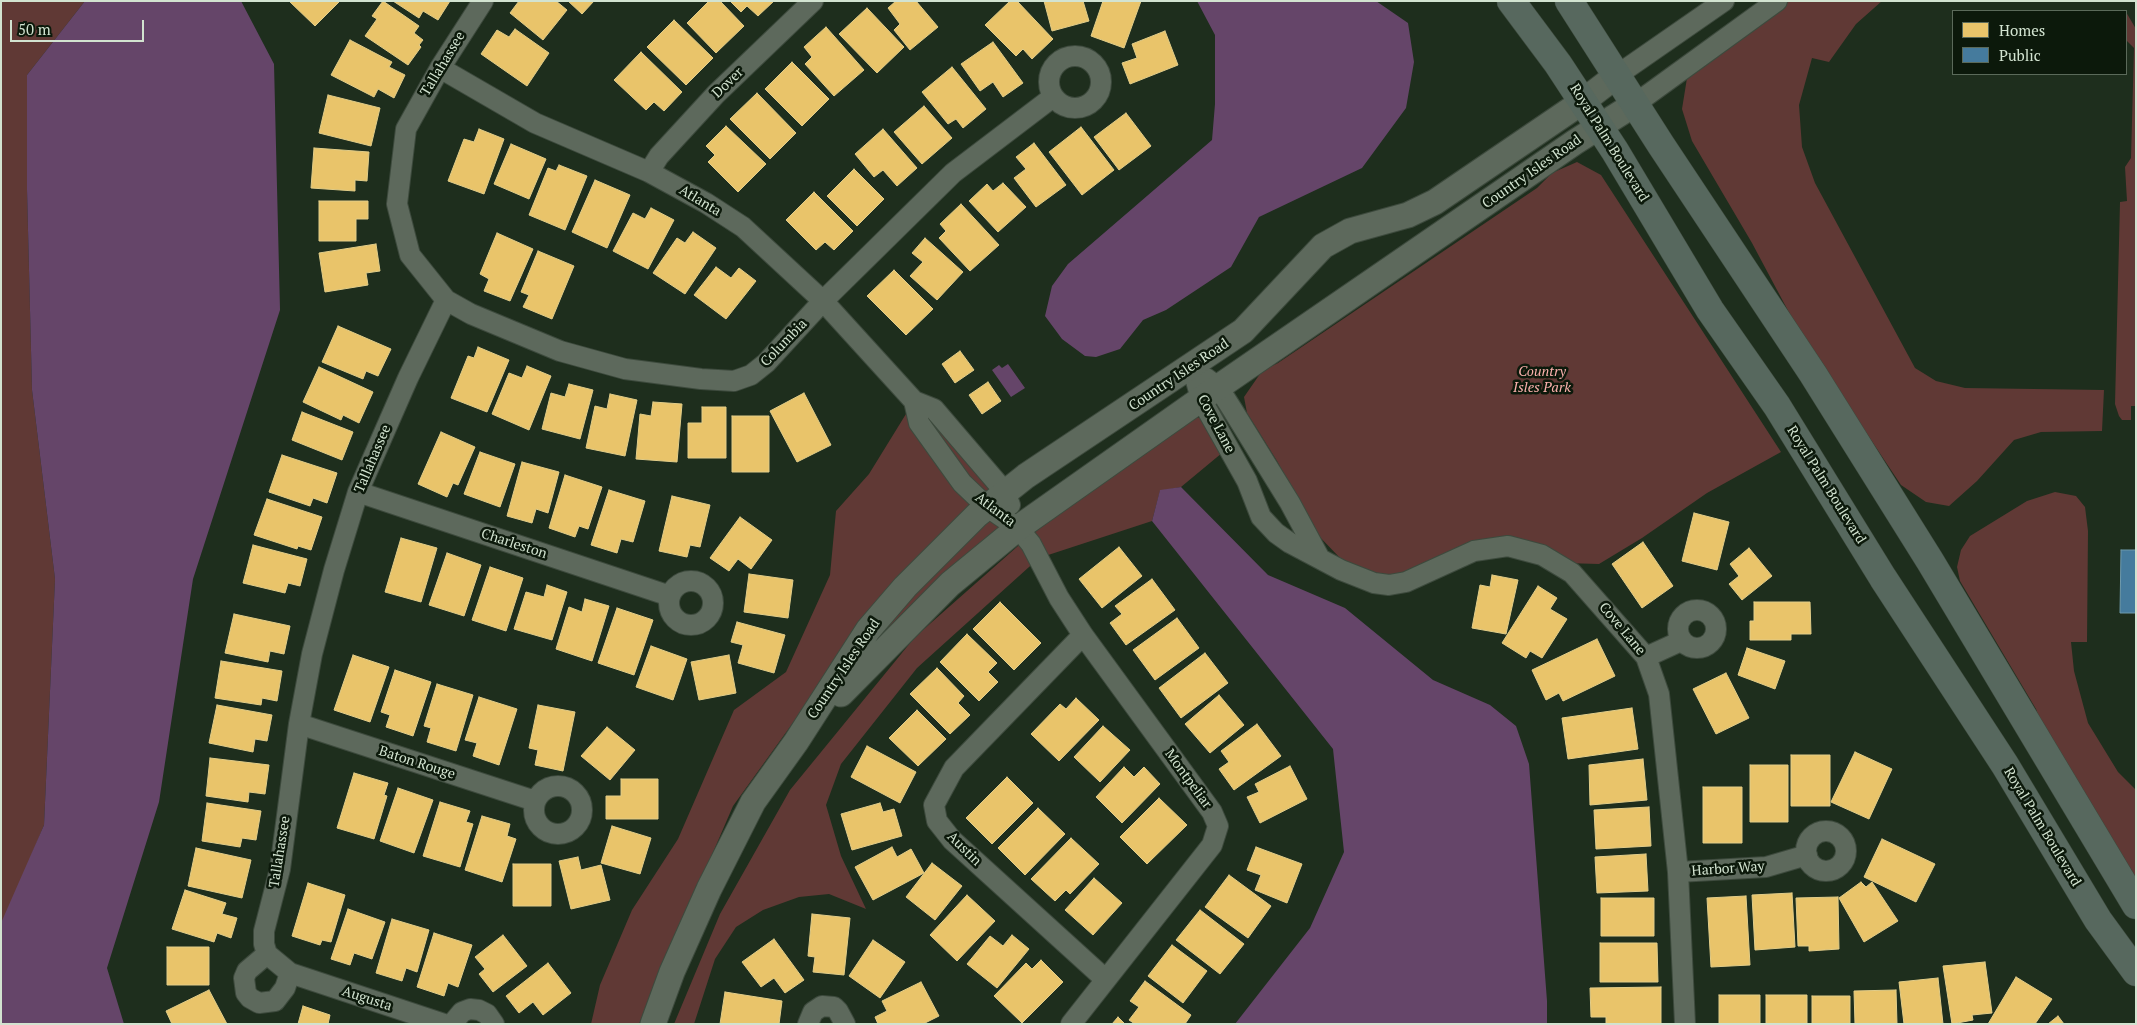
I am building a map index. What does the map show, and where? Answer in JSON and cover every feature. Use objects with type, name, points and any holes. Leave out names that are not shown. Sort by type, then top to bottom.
[{"type":"main road","name":"Royal Palm Boulevard","points":[[1511,1],[1553,58],[1598,126],[1710,310],[1777,406],[1884,578],[2005,765],[2098,920],[2136,972]]},
{"type":"main road","points":[[1569,1],[1616,76],[1828,398],[1930,562],[2136,906]]},
{"type":"street","name":"Tallahassee","points":[[267,954],[264,931],[280,869],[299,724],[312,654],[334,570],[358,492],[408,378],[446,300],[410,255],[397,204],[406,129],[440,68],[483,1]]},
{"type":"street","name":"Dover","points":[[649,172],[659,156],[716,94],[813,1]]},
{"type":"street","points":[[1616,76],[1724,1]]},
{"type":"street","points":[[1635,104],[1777,1]]},
{"type":"street","name":"Atlanta","points":[[440,68],[535,123],[649,172],[706,203],[743,227],[823,301],[914,400],[934,409],[1018,528]]},
{"type":"street","name":"Country Isles Road","points":[[653,1024],[672,972],[714,880],[754,802],[796,742],[868,630],[905,587],[996,499],[1243,331],[1323,246],[1350,231],[1408,215],[1435,202],[1582,102],[1616,76]]},
{"type":"street","name":"Columbia","points":[[446,300],[471,314],[560,351],[625,369],[701,380],[734,381],[751,375],[766,363],[823,301],[953,172],[1054,96]]},
{"type":"street","name":"Country Isles Road","points":[[796,742],[888,644],[950,584],[1018,528],[1210,393],[1598,126],[1635,104]]},
{"type":"street","name":"Cove Lane","points":[[1192,366],[1290,503],[1319,557]]},
{"type":"street","name":"Cove Lane","points":[[1210,393],[1261,517],[1276,533],[1349,574],[1389,585],[1406,582],[1474,551],[1508,546],[1542,555],[1572,573],[1646,657],[1659,694],[1678,872],[1686,1024]]},
{"type":"street","name":"Atlanta","points":[[914,400],[919,423],[962,483],[996,499]]},
{"type":"street","name":"Charleston","points":[[358,492],[670,596]]},
{"type":"street","name":"Montpeliar","points":[[1018,528],[1032,544],[1059,598],[1083,635],[1212,812],[1218,826],[1212,845],[1105,979],[1072,1024]]},
{"type":"street","name":"Austin","points":[[1083,635],[954,768],[934,805],[937,821],[952,840],[1105,979]]},
{"type":"street","points":[[1646,657],[1681,641]]},
{"type":"street","name":"Baton Rouge","points":[[299,724],[535,801]]},
{"type":"street","name":"Harbor Way","points":[[1678,872],[1766,867],[1806,855]]},
{"type":"street","points":[[267,954],[290,973],[285,988],[276,1002],[259,1003],[250,998],[246,992],[244,978],[247,971],[267,954]]},
{"type":"street","name":"Augusta","points":[[290,973],[444,1024]]},
{"type":"street","points":[[808,1024],[813,1012],[822,1006],[828,1006],[838,1011],[844,1024]]},
{"type":"street","points":[[452,1024],[462,1012],[479,1010],[487,1014],[494,1024]]},
{"type":"green space","points":[[1,1],[85,1],[27,75],[27,190],[32,390],[55,579],[44,825],[1,929]]},
{"type":"green space","points":[[1777,1],[1882,1],[1856,24],[1829,62],[1812,58],[1799,105],[1802,147],[1815,183],[1915,368],[1936,381],[1965,388],[2104,390],[2102,431],[2041,432],[2014,440],[1977,481],[1949,506],[1926,502],[1901,485],[1801,335],[1752,243],[1692,141],[1682,109],[1687,78]]},
{"type":"green space","points":[[2127,14],[2136,29],[2136,406],[2131,406],[2131,420],[2122,420],[2115,404],[2120,202],[2127,201],[2125,167],[2131,158],[2134,48],[2127,41]]},
{"type":"green space","name":"Country Isles Park","points":[[1577,162],[1601,175],[1781,452],[1707,493],[1642,538],[1599,564],[1564,563],[1544,546],[1400,574],[1368,574],[1341,559],[1315,532],[1277,461],[1247,413],[1244,397],[1262,371],[1278,363],[1537,188],[1552,173]]},
{"type":"green space","points":[[914,401],[934,409],[1018,528],[818,688],[733,806],[639,1024],[591,1024],[600,985],[632,910],[678,839],[734,710],[786,672],[830,575],[836,511],[869,474]]},
{"type":"green space","points":[[1193,417],[1205,418],[1228,448],[1181,487],[1160,491],[1152,521],[1039,558],[917,668],[841,764],[826,805],[841,856],[866,909],[829,894],[799,897],[763,910],[736,927],[715,959],[694,1024],[674,1024],[720,914],[790,790],[915,637],[1027,538],[1180,422]]},
{"type":"green space","points":[[2055,492],[2076,496],[2085,507],[2088,531],[2087,642],[2071,642],[2074,671],[2088,723],[2118,772],[2136,790],[2136,885],[2050,752],[2036,709],[1960,581],[1957,567],[1961,550],[1970,536],[2027,501]]},
{"type":"shaded area","points":[[85,1],[241,1],[274,64],[280,310],[193,579],[159,802],[107,968],[124,1024],[1,1024],[1,923],[44,825],[55,579],[32,390],[27,190],[27,75]]},
{"type":"shaded area","points":[[1197,1],[1376,1],[1408,23],[1414,62],[1406,108],[1362,168],[1259,217],[1231,267],[1166,310],[1143,320],[1120,349],[1096,357],[1085,356],[1062,339],[1045,316],[1052,286],[1068,264],[1212,140],[1215,104],[1215,35]]},
{"type":"shaded area","points":[[1008,364],[1025,388],[1011,397],[992,370],[999,365],[1002,368]]},
{"type":"shaded area","points":[[1181,487],[1268,575],[1345,608],[1433,680],[1490,705],[1516,726],[1529,764],[1547,1001],[1547,1024],[1235,1024],[1310,928],[1344,852],[1333,749],[1152,521],[1160,490]]},
{"type":"building: Homes","points":[[289,1],[340,1],[315,26]]},
{"type":"building: Homes","points":[[383,1],[419,26],[414,33],[423,40],[419,45],[421,47],[408,65],[365,36],[377,19],[372,16]]},
{"type":"building: Homes","points":[[393,1],[450,1],[438,20],[423,11],[419,18]]},
{"type":"building: Homes","points":[[519,1],[556,1],[567,10],[543,40],[510,13]]},
{"type":"building: Homes","points":[[568,1],[594,1],[582,14]]},
{"type":"building: Homes","points":[[709,1],[720,1],[744,26],[716,53],[687,23]]},
{"type":"building: Homes","points":[[730,1],[774,1],[758,16],[747,6],[741,12]]},
{"type":"building: Homes","points":[[896,1],[916,1],[938,27],[910,50],[894,30],[900,24],[888,8]]},
{"type":"building: Homes","points":[[1010,1],[1017,1],[1053,39],[1032,59],[1023,49],[1016,56],[985,25]]},
{"type":"building: Homes","points":[[1044,1],[1083,1],[1089,21],[1052,31]]},
{"type":"building: Homes","points":[[1103,1],[1141,1],[1124,48],[1091,36]]},
{"type":"building: Homes","points":[[867,8],[904,47],[877,73],[839,34]]},
{"type":"building: Homes","points":[[674,20],[713,58],[686,85],[647,47]]},
{"type":"building: Homes","points":[[826,27],[864,70],[834,96],[805,64],[812,57],[804,47]]},
{"type":"building: Homes","points":[[515,29],[549,53],[527,86],[481,54],[497,30],[509,37]]},
{"type":"building: Homes","points":[[1165,31],[1178,65],[1130,84],[1122,63],[1137,58],[1132,44]]},
{"type":"building: Homes","points":[[350,40],[392,62],[389,67],[405,75],[394,98],[378,89],[374,97],[331,75]]},
{"type":"building: Homes","points":[[993,42],[1023,83],[1003,97],[993,82],[980,91],[961,64]]},
{"type":"building: Homes","points":[[641,52],[682,92],[664,111],[654,102],[646,110],[614,80]]},
{"type":"building: Homes","points":[[792,62],[829,99],[802,126],[765,89]]},
{"type":"building: Homes","points":[[952,67],[986,109],[963,128],[956,119],[948,124],[922,92]]},
{"type":"building: Homes","points":[[757,93],[796,133],[770,159],[730,119]]},
{"type":"building: Homes","points":[[328,95],[380,108],[371,146],[319,133]]},
{"type":"building: Homes","points":[[924,106],[952,138],[922,164],[894,132]]},
{"type":"building: Homes","points":[[1126,113],[1151,146],[1119,170],[1094,137]]},
{"type":"building: Homes","points":[[726,126],[766,164],[738,192],[708,162],[715,155],[706,146]]},
{"type":"building: Homes","points":[[1081,127],[1114,170],[1082,195],[1049,152]]},
{"type":"building: Homes","points":[[479,129],[504,139],[484,194],[448,181],[464,139],[474,142]]},
{"type":"building: Homes","points":[[883,129],[917,168],[897,186],[883,170],[874,177],[855,154]]},
{"type":"building: Homes","points":[[1034,143],[1066,185],[1036,207],[1014,178],[1026,169],[1016,157]]},
{"type":"building: Homes","points":[[511,144],[546,159],[529,199],[494,184]]},
{"type":"building: Homes","points":[[314,148],[369,152],[367,181],[355,180],[355,191],[311,188]]},
{"type":"building: Homes","points":[[559,165],[587,176],[565,230],[529,215],[548,168],[556,171]]},
{"type":"building: Homes","points":[[854,169],[884,199],[857,226],[827,196]]},
{"type":"building: Homes","points":[[595,180],[630,195],[607,248],[572,232]]},
{"type":"building: Homes","points":[[1003,183],[1026,207],[998,232],[969,201],[987,184],[993,191]]},
{"type":"building: Homes","points":[[814,192],[853,231],[834,250],[825,242],[816,250],[786,220]]},
{"type":"building: Homes","points":[[319,201],[368,201],[368,219],[356,219],[356,241],[319,241]]},
{"type":"building: Homes","points":[[961,204],[999,245],[970,271],[939,238],[946,231],[940,224]]},
{"type":"building: Homes","points":[[651,208],[674,220],[648,269],[613,251],[633,213],[645,219]]},
{"type":"building: Homes","points":[[693,232],[716,248],[685,294],[653,273],[677,238],[685,243]]},
{"type":"building: Homes","points":[[497,233],[533,249],[510,301],[484,291],[489,279],[480,274]]},
{"type":"building: Homes","points":[[925,238],[963,272],[937,300],[910,276],[923,262],[912,253]]},
{"type":"building: Homes","points":[[376,244],[380,271],[366,273],[368,285],[325,292],[319,253]]},
{"type":"building: Homes","points":[[538,251],[574,266],[552,319],[523,307],[529,295],[521,292]]},
{"type":"building: Homes","points":[[716,267],[731,278],[739,268],[756,281],[726,319],[694,295]]},
{"type":"building: Homes","points":[[894,270],[933,309],[906,335],[867,296]]},
{"type":"building: Homes","points":[[338,326],[391,349],[378,376],[366,371],[363,379],[322,362]]},
{"type":"building: Homes","points":[[478,347],[509,360],[487,412],[451,398],[468,356],[474,358]]},
{"type":"building: Homes","points":[[960,351],[974,370],[955,383],[942,364]]},
{"type":"building: Homes","points":[[527,366],[551,376],[529,430],[492,414],[509,373],[522,378]]},
{"type":"building: Homes","points":[[319,367],[373,392],[359,423],[343,415],[341,420],[303,402]]},
{"type":"building: Homes","points":[[988,382],[1001,401],[982,414],[969,395]]},
{"type":"building: Homes","points":[[569,384],[593,390],[580,439],[542,429],[551,393],[565,397]]},
{"type":"building: Homes","points":[[804,393],[831,445],[797,462],[770,411]]},
{"type":"building: Homes","points":[[610,394],[637,400],[625,456],[586,448],[595,406],[607,409]]},
{"type":"building: Homes","points":[[653,402],[682,404],[677,462],[636,459],[640,414],[651,416]]},
{"type":"building: Homes","points":[[702,407],[726,407],[726,458],[688,458],[688,423],[702,423]]},
{"type":"building: Homes","points":[[302,412],[353,432],[342,460],[292,440]]},
{"type":"building: Homes","points":[[732,416],[769,416],[769,472],[732,472]]},
{"type":"building: Homes","points":[[441,432],[475,447],[458,485],[453,483],[447,497],[418,484]]},
{"type":"building: Homes","points":[[480,452],[515,464],[500,507],[464,494]]},
{"type":"building: Homes","points":[[282,455],[337,473],[327,503],[313,498],[310,506],[269,492]]},
{"type":"building: Homes","points":[[522,462],[559,472],[548,513],[536,509],[532,523],[507,516]]},
{"type":"building: Homes","points":[[565,475],[602,487],[588,529],[579,526],[575,537],[549,528]]},
{"type":"building: Homes","points":[[609,490],[645,501],[633,542],[621,539],[617,553],[591,545]]},
{"type":"building: Homes","points":[[672,496],[710,505],[700,547],[690,545],[687,557],[659,551]]},
{"type":"building: Homes","points":[[267,499],[322,517],[311,550],[298,546],[297,549],[254,535]]},
{"type":"building: Homes","points":[[1694,513],[1729,522],[1717,570],[1682,561]]},
{"type":"building: Homes","points":[[740,517],[772,540],[751,569],[738,559],[729,571],[710,558]]},
{"type":"building: Homes","points":[[401,538],[437,548],[421,602],[385,592]]},
{"type":"building: Homes","points":[[1643,542],[1673,586],[1642,608],[1612,564]]},
{"type":"building: Homes","points":[[253,545],[307,559],[300,586],[288,583],[285,593],[243,583]]},
{"type":"building: Homes","points":[[1119,547],[1142,576],[1102,608],[1079,579]]},
{"type":"building: Homes","points":[[1749,548],[1772,576],[1742,600],[1729,584],[1739,576],[1730,564]]},
{"type":"building: Homes","points":[[447,553],[481,565],[464,616],[429,605]]},
{"type":"building: Homes","points":[[490,567],[523,578],[506,631],[472,620]]},
{"type":"building: Homes","points":[[749,574],[793,580],[788,618],[744,612]]},
{"type":"building: Homes","points":[[1492,575],[1518,580],[1506,634],[1472,628],[1480,585],[1490,587]]},
{"type":"building: Homes","points":[[1152,579],[1175,610],[1126,645],[1110,623],[1122,614],[1115,606]]},
{"type":"building: Homes","points":[[547,585],[567,592],[552,640],[514,629],[526,592],[544,597]]},
{"type":"building: Homes","points":[[1538,586],[1557,598],[1550,609],[1567,619],[1542,658],[1530,651],[1526,658],[1502,643]]},
{"type":"building: Homes","points":[[585,599],[609,606],[592,661],[556,649],[569,607],[582,612]]},
{"type":"building: Homes","points":[[1000,602],[1041,643],[1014,670],[973,629]]},
{"type":"building: Homes","points":[[1754,602],[1810,602],[1811,634],[1791,634],[1791,640],[1750,640],[1750,621],[1754,621]]},
{"type":"building: Homes","points":[[617,608],[653,620],[634,675],[598,663]]},
{"type":"building: Homes","points":[[234,614],[290,626],[284,654],[270,651],[268,662],[225,653]]},
{"type":"building: Homes","points":[[1177,618],[1199,648],[1155,680],[1133,650]]},
{"type":"building: Homes","points":[[737,622],[785,635],[774,673],[738,663],[743,645],[731,642]]},
{"type":"building: Homes","points":[[967,634],[997,663],[988,672],[998,682],[979,701],[940,662]]},
{"type":"building: Homes","points":[[1597,639],[1615,676],[1563,701],[1559,693],[1546,700],[1532,670]]},
{"type":"building: Homes","points":[[651,646],[687,659],[673,700],[636,687]]},
{"type":"building: Homes","points":[[1747,648],[1785,661],[1775,689],[1738,675]]},
{"type":"building: Homes","points":[[1205,653],[1228,683],[1181,718],[1159,688]]},
{"type":"building: Homes","points":[[353,655],[389,667],[370,722],[334,710]]},
{"type":"building: Homes","points":[[729,655],[736,693],[699,700],[691,662]]},
{"type":"building: Homes","points":[[221,661],[282,671],[277,701],[262,698],[261,705],[215,698]]},
{"type":"building: Homes","points":[[937,668],[964,696],[958,703],[970,715],[950,734],[910,694]]},
{"type":"building: Homes","points":[[395,670],[431,682],[413,736],[386,727],[390,715],[381,712]]},
{"type":"building: Homes","points":[[1726,673],[1749,718],[1716,734],[1693,689]]},
{"type":"building: Homes","points":[[437,684],[473,695],[456,751],[427,742],[431,728],[424,726]]},
{"type":"building: Homes","points":[[1219,695],[1244,725],[1210,753],[1185,724]]},
{"type":"building: Homes","points":[[479,697],[517,709],[499,765],[473,756],[477,743],[465,740]]},
{"type":"building: Homes","points":[[1076,698],[1099,720],[1059,761],[1031,734],[1060,704],[1066,709]]},
{"type":"building: Homes","points":[[217,705],[272,715],[267,741],[255,739],[253,752],[209,743]]},
{"type":"building: Homes","points":[[538,705],[575,712],[563,771],[535,765],[538,750],[529,748]]},
{"type":"building: Homes","points":[[1632,708],[1638,749],[1568,759],[1562,718]]},
{"type":"building: Homes","points":[[917,710],[946,739],[918,766],[889,738]]},
{"type":"building: Homes","points":[[1257,724],[1281,756],[1234,790],[1219,769],[1229,762],[1221,751]]},
{"type":"building: Homes","points":[[1103,726],[1130,750],[1100,782],[1074,757]]},
{"type":"building: Homes","points":[[607,727],[635,750],[610,780],[581,756]]},
{"type":"building: Homes","points":[[867,746],[916,772],[900,803],[851,777]]},
{"type":"building: Homes","points":[[1855,752],[1892,769],[1869,819],[1831,802]]},
{"type":"building: Homes","points":[[1791,755],[1830,755],[1830,806],[1791,806]]},
{"type":"building: Homes","points":[[210,758],[269,765],[265,794],[249,792],[248,802],[206,796]]},
{"type":"building: Homes","points":[[1643,759],[1647,800],[1590,805],[1589,765]]},
{"type":"building: Homes","points":[[1750,765],[1788,765],[1788,822],[1750,822]]},
{"type":"building: Homes","points":[[1290,766],[1307,799],[1260,823],[1247,797],[1259,792],[1255,784]]},
{"type":"building: Homes","points":[[1124,767],[1134,777],[1144,767],[1160,784],[1122,823],[1096,797]]},
{"type":"building: Homes","points":[[354,773],[388,783],[384,795],[387,796],[374,839],[337,828]]},
{"type":"building: Homes","points":[[1007,777],[1033,803],[992,844],[966,818]]},
{"type":"building: Homes","points":[[621,779],[658,779],[658,819],[606,819],[606,796],[621,796]]},
{"type":"building: Homes","points":[[1703,787],[1742,787],[1742,843],[1703,843]]},
{"type":"building: Homes","points":[[398,788],[433,800],[414,853],[380,841]]},
{"type":"building: Homes","points":[[1159,798],[1187,825],[1147,864],[1120,837]]},
{"type":"building: Homes","points":[[440,802],[470,811],[466,822],[473,824],[460,867],[423,856]]},
{"type":"building: Homes","points":[[207,803],[261,811],[256,840],[242,838],[240,847],[202,841]]},
{"type":"building: Homes","points":[[880,803],[883,812],[894,809],[902,836],[852,850],[841,814]]},
{"type":"building: Homes","points":[[1649,807],[1651,846],[1596,849],[1594,810]]},
{"type":"building: Homes","points":[[1038,808],[1065,834],[1025,875],[998,848]]},
{"type":"building: Homes","points":[[482,816],[510,824],[507,836],[516,839],[502,882],[465,870]]},
{"type":"building: Homes","points":[[612,826],[651,838],[640,874],[601,863]]},
{"type":"building: Homes","points":[[1071,838],[1099,864],[1070,894],[1066,890],[1055,901],[1031,879]]},
{"type":"building: Homes","points":[[1882,839],[1935,864],[1916,902],[1864,877]]},
{"type":"building: Homes","points":[[892,847],[897,857],[911,849],[924,873],[873,900],[855,867]]},
{"type":"building: Homes","points":[[1256,847],[1302,864],[1287,903],[1255,890],[1261,875],[1247,870]]},
{"type":"building: Homes","points":[[196,848],[251,860],[242,898],[188,886]]},
{"type":"building: Homes","points":[[1646,854],[1648,891],[1597,893],[1595,857]]},
{"type":"building: Homes","points":[[578,857],[581,870],[601,865],[610,900],[571,909],[559,861]]},
{"type":"building: Homes","points":[[932,863],[962,886],[935,920],[906,897]]},
{"type":"building: Homes","points":[[513,864],[551,864],[551,906],[513,906]]},
{"type":"building: Homes","points":[[1229,875],[1271,906],[1248,938],[1205,907]]},
{"type":"building: Homes","points":[[1094,878],[1122,903],[1093,935],[1065,910]]},
{"type":"building: Homes","points":[[1861,882],[1866,887],[1872,882],[1898,921],[1864,942],[1839,898]]},
{"type":"building: Homes","points":[[308,883],[345,895],[331,942],[322,940],[320,945],[292,936]]},
{"type":"building: Homes","points":[[185,890],[226,903],[222,914],[237,918],[231,938],[217,933],[214,942],[172,929]]},
{"type":"building: Homes","points":[[1792,893],[1795,947],[1755,950],[1752,895]]},
{"type":"building: Homes","points":[[967,895],[995,921],[957,961],[930,935]]},
{"type":"building: Homes","points":[[1746,896],[1750,965],[1711,967],[1707,898]]},
{"type":"building: Homes","points":[[1838,897],[1839,949],[1809,951],[1809,946],[1798,946],[1796,898]]},
{"type":"building: Homes","points":[[1601,898],[1654,898],[1654,936],[1601,936]]},
{"type":"building: Homes","points":[[348,909],[385,922],[372,959],[354,953],[350,965],[331,959]]},
{"type":"building: Homes","points":[[1200,910],[1244,944],[1220,974],[1176,940]]},
{"type":"building: Homes","points":[[812,914],[850,918],[844,975],[813,972],[815,957],[808,956]]},
{"type":"building: Homes","points":[[392,919],[429,930],[417,972],[406,968],[402,981],[376,973]]},
{"type":"building: Homes","points":[[434,933],[472,945],[458,987],[448,983],[444,996],[417,987]]},
{"type":"building: Homes","points":[[503,935],[527,966],[493,992],[479,974],[485,969],[475,957]]},
{"type":"building: Homes","points":[[1012,935],[1029,949],[997,988],[967,964],[990,936],[1003,946]]},
{"type":"building: Homes","points":[[774,939],[804,980],[785,993],[774,978],[761,987],[742,962]]},
{"type":"building: Homes","points":[[873,940],[905,962],[880,998],[849,976]]},
{"type":"building: Homes","points":[[1600,943],[1657,943],[1658,982],[1600,982]]},
{"type":"building: Homes","points":[[1172,945],[1207,971],[1183,1003],[1148,976]]},
{"type":"building: Homes","points":[[167,947],[209,947],[209,985],[167,985]]},
{"type":"building: Homes","points":[[1041,960],[1063,982],[1022,1023],[994,996],[1026,963],[1032,969]]},
{"type":"building: Homes","points":[[1985,962],[1992,1013],[1972,1015],[1973,1020],[1952,1024],[1943,966]]},
{"type":"building: Homes","points":[[548,963],[571,993],[543,1015],[533,1002],[519,1013],[506,996]]},
{"type":"building: Homes","points":[[2016,977],[2052,999],[2035,1024],[1988,1024]]},
{"type":"building: Homes","points":[[1938,978],[1943,1024],[1904,1024],[1899,982]]},
{"type":"building: Homes","points":[[1145,981],[1191,1015],[1185,1024],[1135,1024],[1129,1020],[1139,1007],[1130,1001]]},
{"type":"building: Homes","points":[[921,982],[939,1016],[923,1024],[878,1024],[875,1017],[887,1011],[882,1001]]},
{"type":"building: Homes","points":[[1661,987],[1661,1024],[1606,1024],[1606,1017],[1591,1017],[1590,988]]},
{"type":"building: Homes","points":[[209,990],[227,1024],[172,1024],[166,1011]]},
{"type":"building: Homes","points":[[1896,990],[1897,1024],[1855,1024],[1854,991]]},
{"type":"building: Homes","points":[[725,992],[782,1001],[779,1024],[720,1024]]},
{"type":"building: Homes","points":[[1719,995],[1760,995],[1760,1024],[1719,1024]]},
{"type":"building: Homes","points":[[1766,995],[1807,995],[1807,1024],[1766,1024]]},
{"type":"building: Homes","points":[[1812,996],[1850,996],[1850,1024],[1812,1024]]},
{"type":"building: Homes","points":[[303,1006],[330,1015],[328,1024],[298,1024]]},
{"type":"building: Homes","points":[[2058,1016],[2064,1024],[2048,1024]]},
{"type":"building: Homes","points":[[1118,1017],[1125,1024],[1112,1024]]},
{"type":"building: Public","points":[[2121,550],[2136,550],[2136,613],[2120,613]]}]
